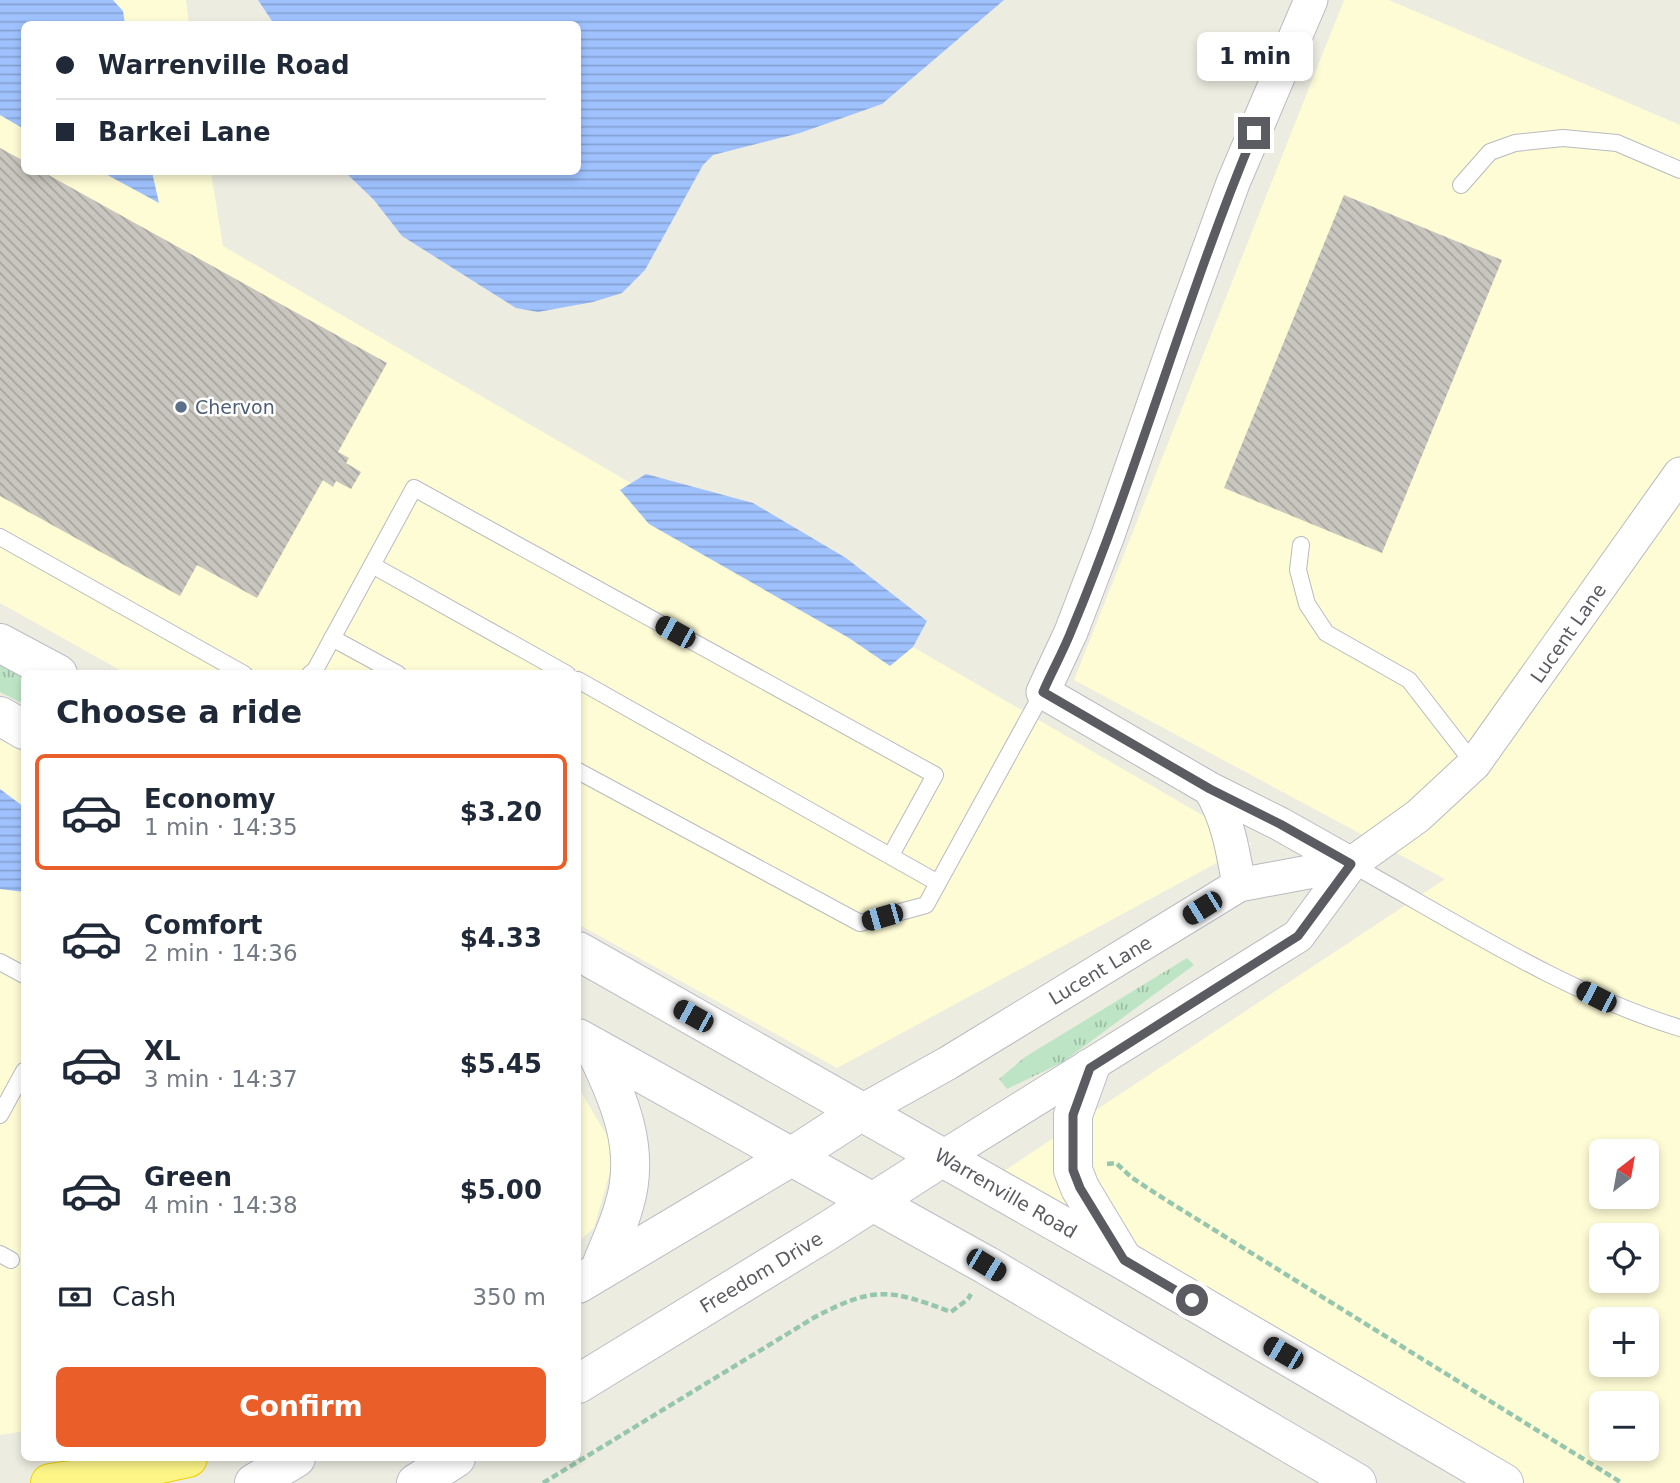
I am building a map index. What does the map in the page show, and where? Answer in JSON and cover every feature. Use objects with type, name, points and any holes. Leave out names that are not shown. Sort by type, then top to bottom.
[{"type":"highway","points":[[50,1483],[114,1474],[174,1461]]},
{"type":"main road","points":[[0,643],[51,670]]},
{"type":"main road","points":[[0,716],[21,728]]},
{"type":"main road","name":"Warrenville Road","points":[[581,953],[1124,1260],[1504,1483]]},
{"type":"main road","points":[[586,1042],[874,1202],[1357,1483]]},
{"type":"main road","points":[[586,1042],[626,1122],[631,1163],[625,1204],[588,1278]]},
{"type":"main road","points":[[1090,1068],[1073,1115],[1073,1170],[1080,1188],[1124,1260]]},
{"type":"main road","points":[[588,1278],[791,1157],[862,1111]]},
{"type":"main road","name":"Freedom Drive","points":[[581,1382],[943,1157]]},
{"type":"main road","points":[[254,1483],[291,1461]]},
{"type":"street","points":[[1311,0],[1233,183],[1108,535],[1071,632],[1043,692],[1210,789],[1351,864]]},
{"type":"street","name":"Lucent Lane","points":[[943,1157],[1090,1068],[1298,936],[1351,864],[1418,816],[1474,764],[1680,474]]},
{"type":"street","points":[[1210,789],[1222,809],[1229,832],[1239,885]]},
{"type":"street","name":"Lucent Lane","points":[[862,1111],[948,1063],[1239,885],[1351,864]]},
{"type":"lane","points":[[1461,184],[1490,152],[1515,143],[1563,138],[1618,143],[1680,170]]},
{"type":"lane","points":[[315,670],[415,488],[935,775],[891,855]]},
{"type":"lane","points":[[0,537],[237,670]]},
{"type":"lane","points":[[1301,545],[1298,570],[1307,604],[1326,633],[1409,680],[1474,764]]},
{"type":"lane","points":[[372,565],[560,670]]},
{"type":"lane","points":[[332,638],[391,670]]},
{"type":"lane","points":[[581,682],[938,883]]},
{"type":"lane","points":[[581,773],[860,923],[926,905],[1043,692]]},
{"type":"lane","points":[[1351,864],[1596,997],[1680,1028]]},
{"type":"lane","points":[[0,962],[21,973]]},
{"type":"lane","points":[[0,1115],[21,1076]]},
{"type":"path","points":[[1097,1166],[1116,1163],[1158,1195],[1622,1483]]},
{"type":"path","points":[[581,1460],[842,1303],[867,1295],[889,1294],[915,1299],[951,1312],[968,1299],[975,1287]]},
{"type":"path","points":[[543,1483],[579,1461]]},
{"type":"shaded area","points":[[0,0],[186,0],[189,21],[21,21],[21,175],[211,175],[223,246],[1252,844],[837,1068],[581,926],[581,670],[120,670],[0,603]]},
{"type":"shaded area","points":[[1344,0],[1389,0],[1680,125],[1680,1483],[1520,1483],[1004,1171],[1445,879],[1074,680]]},
{"type":"shaded area","points":[[0,739],[21,751],[21,1432],[0,1435]]},
{"type":"shaded area","points":[[581,1092],[616,1151],[594,1228],[581,1239]]},
{"type":"green space","points":[[0,662],[21,673],[21,702],[0,692]]},
{"type":"green space","points":[[1187,958],[1194,965],[1063,1062],[1007,1089],[999,1079],[1025,1057]]},
{"type":"water","points":[[0,0],[113,0],[123,11],[125,21],[21,21],[21,127],[0,115]]},
{"type":"water","points":[[258,0],[1004,0],[882,104],[800,133],[713,155],[703,165],[645,270],[622,293],[593,302],[538,312],[516,308],[402,236],[374,200],[348,175],[581,175],[581,21],[272,21]]},
{"type":"water","points":[[108,175],[153,175],[159,203]]},
{"type":"water","points":[[646,474],[753,503],[846,558],[927,621],[913,647],[890,666],[849,638],[649,524],[620,490]]},
{"type":"water","points":[[0,789],[21,805],[21,892],[0,889]]},
{"type":"building","name":"Chervon","points":[[0,148],[21,159],[21,175],[48,175],[387,363],[338,452],[349,458],[346,463],[361,472],[351,489],[336,481],[333,487],[323,480],[257,598],[197,565],[180,596],[0,496]]},
{"type":"building","points":[[1344,195],[1502,260],[1382,553],[1224,488]]},
{"type":"place","name":"Chervon","points":[[181,407]]},
{"type":"route","points":[[1192,1300],[1124,1260],[1080,1188],[1073,1170],[1073,1115],[1081,1091],[1090,1068],[1298,936],[1351,864],[1210,789],[1043,692],[1071,632],[1108,535],[1177,337],[1254,133]]}]
